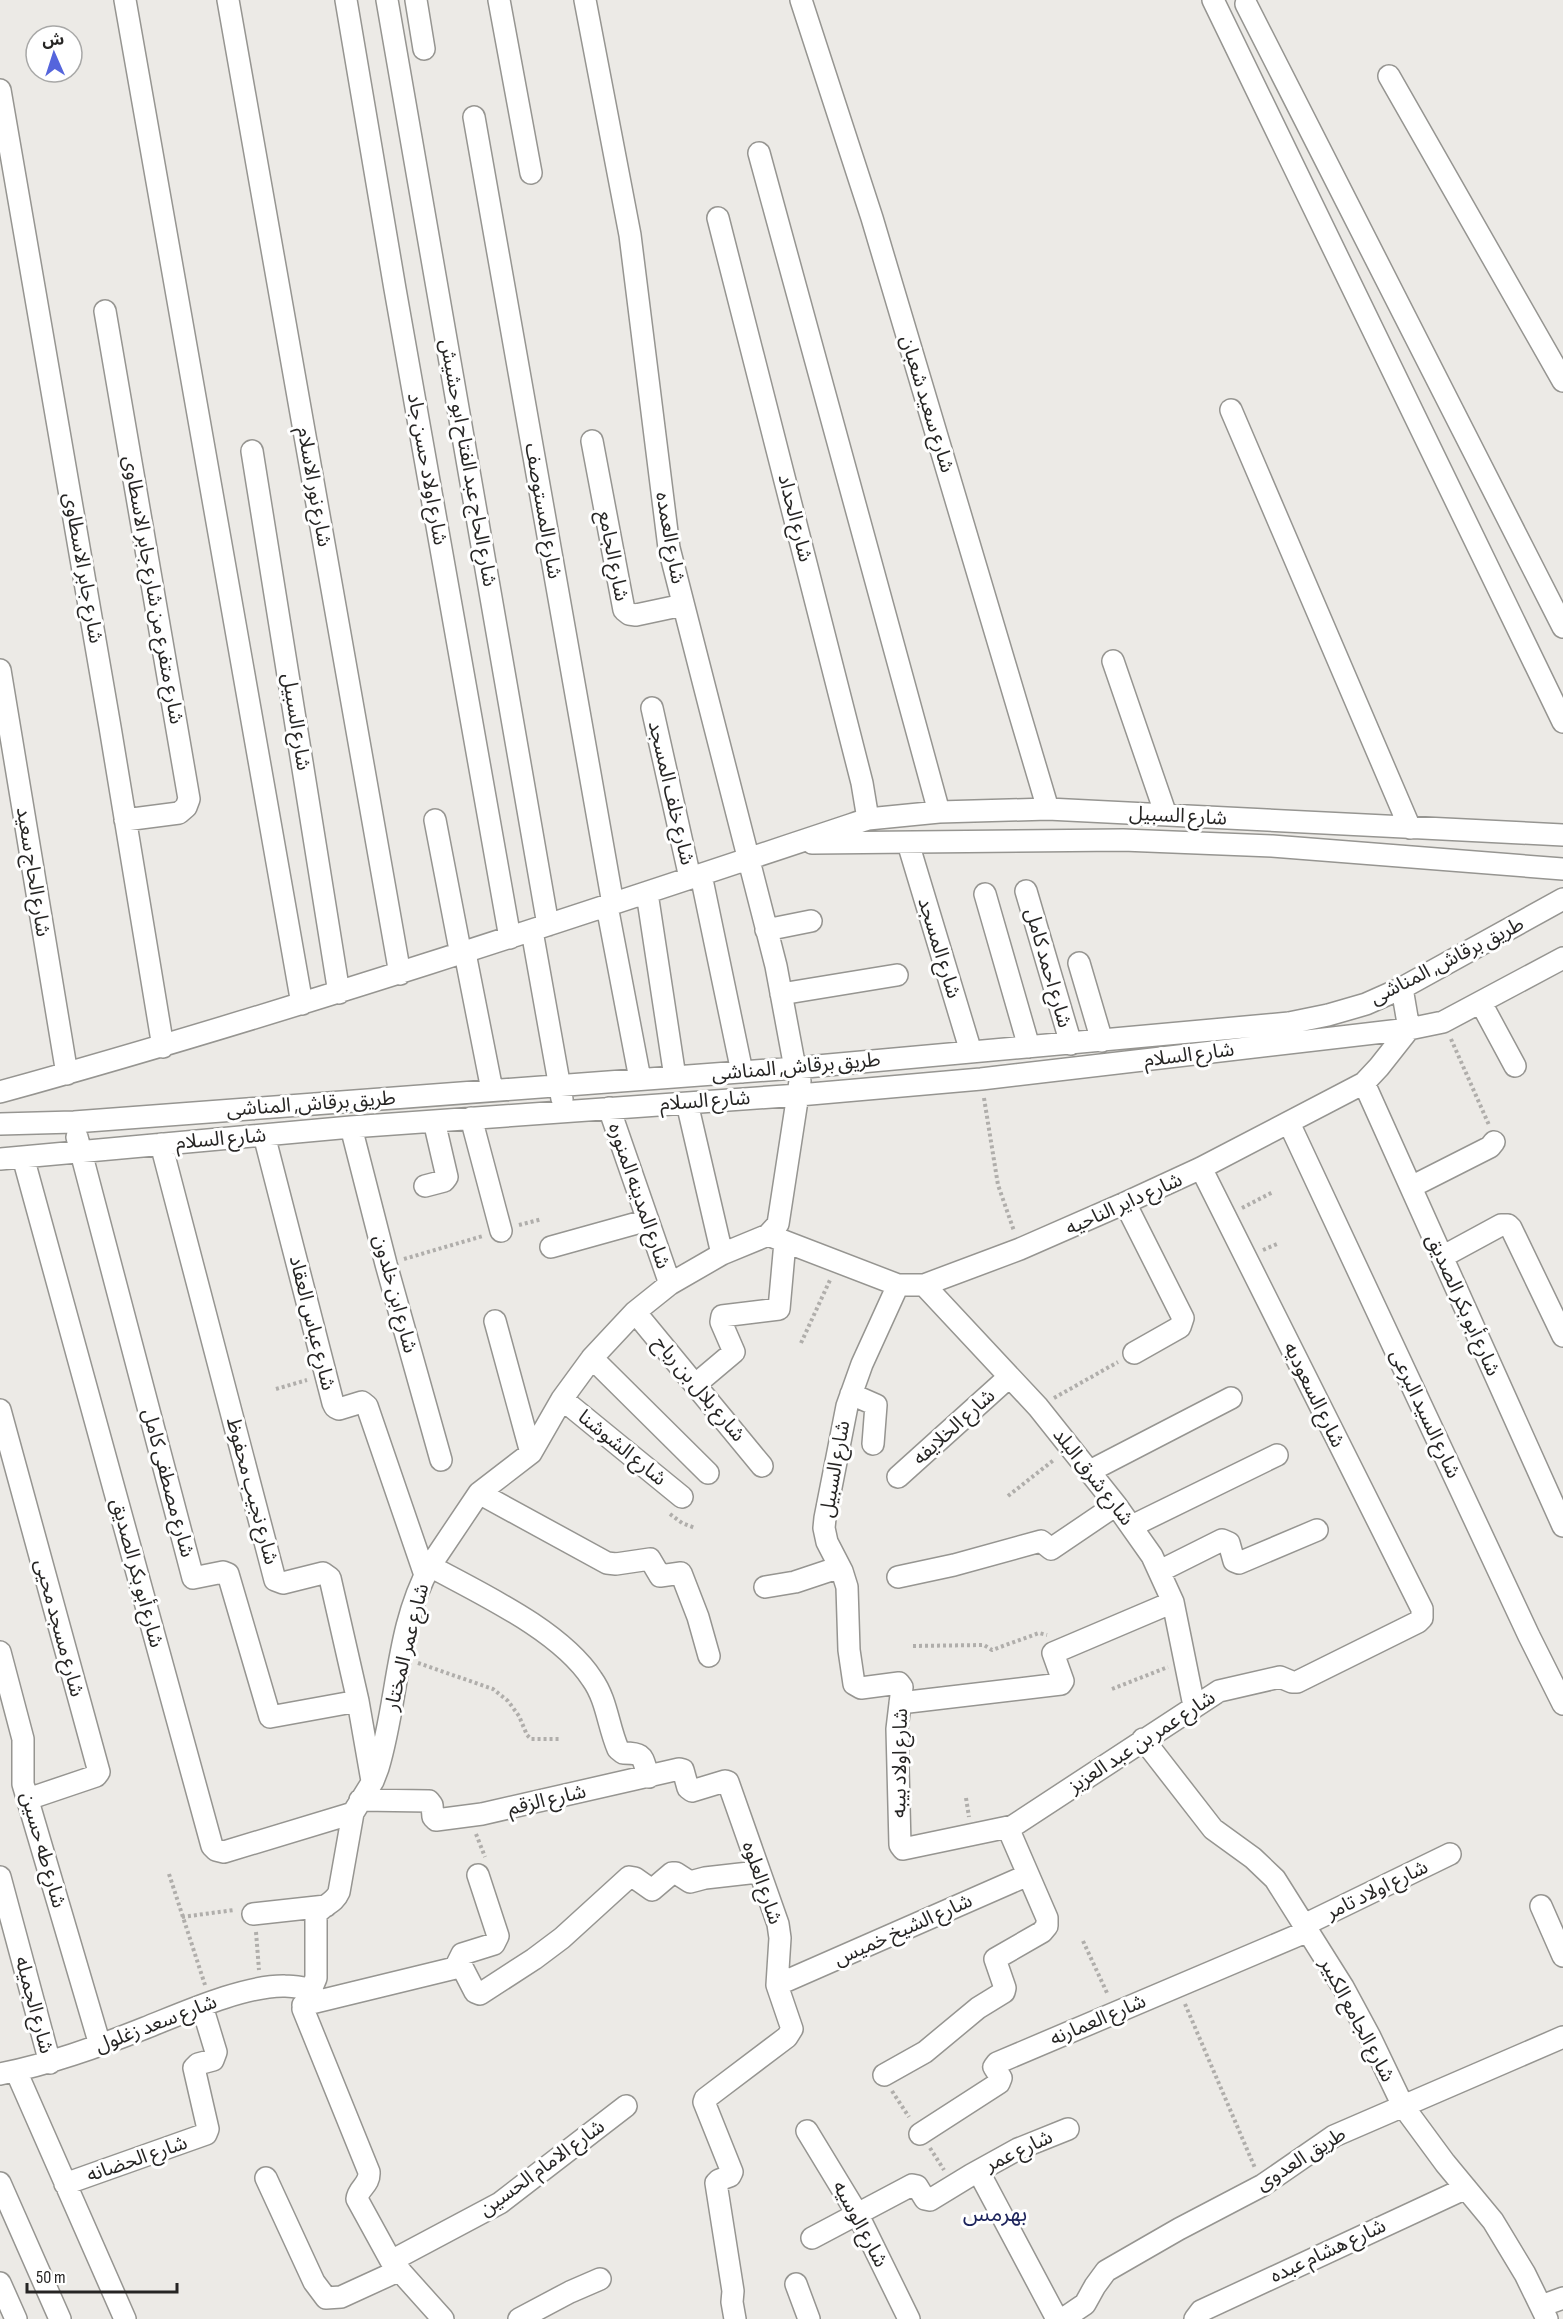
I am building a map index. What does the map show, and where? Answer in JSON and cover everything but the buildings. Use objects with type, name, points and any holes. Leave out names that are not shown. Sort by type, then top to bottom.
[{"type":"street","points":[[125,0],[302,1004]]},
{"type":"street","name":"شارع نور الاسلام","points":[[228,0],[400,974]]},
{"type":"street","name":"شارع اولاد حسن جاد","points":[[346,0],[510,938]]},
{"type":"street","name":"شارع الحاج عبد الفتاح ابو حشيش","points":[[387,0],[540,928],[565,1112]]},
{"type":"street","points":[[416,0],[424,49]]},
{"type":"street","points":[[499,0],[531,173]]},
{"type":"street","name":"شارع العمده","points":[[585,0],[630,235],[669,548],[766,930],[798,1068]]},
{"type":"street","name":"شارع سعيد شعبان","points":[[801,0],[872,218],[1048,809]]},
{"type":"street","points":[[1213,0],[1563,722]]},
{"type":"street","points":[[1246,4],[1563,627]]},
{"type":"street","points":[[1389,76],[1563,381]]},
{"type":"street","name":"شارع جابر الاسطاوى","points":[[0,90],[163,1047]]},
{"type":"street","name":"شارع المستوصف","points":[[474,117],[640,1079]]},
{"type":"street","points":[[759,153],[939,812]]},
{"type":"street","name":"شارع الحداد","points":[[718,218],[862,783],[868,819]]},
{"type":"street","name":"شارع متفرع من شارع جابر الاسطاوى","points":[[105,311],[189,799],[186,807],[179,813],[125,820]]},
{"type":"street","points":[[1231,410],[1410,828]]},
{"type":"street","name":"شارع الجامع","points":[[592,441],[624,610],[636,615],[683,605]]},
{"type":"street","name":"شارع السبيل","points":[[252,451],[339,993]]},
{"type":"street","points":[[1113,661],[1166,815]]},
{"type":"street","name":"شارع الحاج سعيد","points":[[0,670],[67,1074]]},
{"type":"street","name":"شارع خلف المسجد","points":[[652,708],[696,876],[742,1072]]},
{"type":"street","name":"شارع السبيل","points":[[0,1092],[163,1047],[400,974],[868,819],[939,812],[1048,809],[1563,834]]},
{"type":"street","points":[[435,820],[492,1090]]},
{"type":"street","name":"شارع السبيل","points":[[797,843],[1112,840],[1272,846],[1563,869]]},
{"type":"street","name":"شارع المسجد","points":[[908,843],[971,1052]]},
{"type":"street","name":"شارع احمد كامل","points":[[1026,891],[1071,1044]]},
{"type":"street","points":[[647,893],[675,1077]]},
{"type":"street","points":[[985,894],[1029,1047]]},
{"type":"street","name":"طريق برقاش, المناشى","points":[[0,1124],[74,1122],[798,1068],[1289,1023],[1328,1016],[1366,1004],[1402,988],[1563,899]]},
{"type":"street","points":[[766,930],[811,921]]},
{"type":"street","points":[[1402,988],[1409,1029],[1443,1022],[1563,958]]},
{"type":"street","points":[[1079,963],[1102,1041]]},
{"type":"street","points":[[781,994],[897,975]]},
{"type":"street","points":[[1481,1003],[1515,1066]]},
{"type":"street","name":"شارع السلام","points":[[0,1159],[351,1127],[799,1095],[981,1079],[1409,1029]]},
{"type":"street","name":"شارع داير الناحيه","points":[[777,1238],[898,1285],[924,1285],[1020,1249],[1125,1203],[1201,1168],[1289,1123],[1364,1083],[1409,1029]]},
{"type":"street","points":[[696,1384],[734,1352],[721,1322],[722,1316],[778,1309],[778,1224],[799,1095],[798,1068]]},
{"type":"street","name":"شارع أبو بكر الصديق","points":[[1364,1083],[1563,1526]]},
{"type":"street","points":[[687,1102],[722,1254]]},
{"type":"street","name":"شارع المدينه المنوره","points":[[609,1108],[670,1284]]},
{"type":"street","points":[[471,1119],[501,1231]]},
{"type":"street","points":[[425,1186],[444,1181],[447,1177],[434,1121]]},
{"type":"street","name":"شارع مصطفى كامل","points":[[74,1122],[79,1151],[194,1578],[223,1572],[228,1574],[270,1717],[358,1701]]},
{"type":"street","name":"شارع السيد البرعى","points":[[1289,1123],[1563,1704]]},
{"type":"street","name":"شارع ابن خلدون","points":[[351,1127],[386,1264],[441,1460]]},
{"type":"street","name":"شارع عباس العقاد","points":[[264,1135],[335,1407],[339,1409],[362,1402],[367,1406],[428,1570]]},
{"type":"street","points":[[1411,1187],[1490,1147],[1494,1142]]},
{"type":"street","name":"شارع نجيب محفوظ","points":[[161,1144],[275,1580],[283,1583],[323,1574],[329,1576],[358,1701],[373,1781]]},
{"type":"street","name":"شارع أبو بكر الصديق","points":[[22,1157],[211,1843],[216,1850],[225,1852],[357,1806]]},
{"type":"street","name":"شارع السعوديه","points":[[1201,1168],[1422,1609],[1423,1615],[1418,1622]]},
{"type":"street","points":[[1125,1203],[1183,1318],[1180,1327],[1134,1353]]},
{"type":"street","points":[[551,1247],[648,1220]]},
{"type":"street","points":[[1442,1257],[1501,1225],[1508,1225],[1563,1336]]},
{"type":"street","name":"شارع عمر المختار","points":[[443,2319],[395,2265],[357,2199],[358,2193],[368,2182],[369,2172],[307,2023],[308,1997],[316,1971],[315,1920],[320,1910],[335,1900],[339,1892],[357,1806],[373,1781],[384,1743],[408,1627],[428,1570],[479,1493],[531,1453],[562,1399],[592,1358],[635,1312],[670,1284],[722,1254],[777,1238]]},
{"type":"street","name":"شارع السبيل","points":[[862,1688],[857,1688],[854,1683],[849,1642],[848,1593],[824,1528],[843,1422],[851,1394],[898,1285]]},
{"type":"street","name":"شارع شرق البلد","points":[[924,1285],[1038,1407],[1132,1526],[1160,1571],[1173,1602],[1194,1706]]},
{"type":"street","name":"شارع بلال بن رباح","points":[[635,1312],[762,1466]]},
{"type":"street","points":[[495,1321],[531,1453]]},
{"type":"street","points":[[592,1358],[708,1473]]},
{"type":"street","name":"شارع الخلايفه","points":[[898,1477],[1009,1377]]},
{"type":"street","points":[[851,1394],[876,1405],[873,1444]]},
{"type":"street","points":[[1090,1471],[1231,1398]]},
{"type":"street","name":"شارع الشوشنا","points":[[562,1399],[682,1497]]},
{"type":"street","name":"شارع مسجد محيى","points":[[0,1410],[99,1772],[96,1776],[28,1799]]},
{"type":"street","points":[[1132,1526],[1277,1455]]},
{"type":"street","points":[[479,1493],[608,1563],[650,1559],[661,1576],[679,1572],[683,1576],[709,1656]]},
{"type":"street","points":[[898,1576],[954,1565],[1041,1541],[1051,1549],[1116,1505]]},
{"type":"street","points":[[1160,1571],[1222,1540],[1229,1543],[1234,1561],[1239,1563],[1317,1530]]},
{"type":"street","points":[[765,1587],[795,1582],[840,1567]]},
{"type":"street","points":[[428,1570],[513,1613],[550,1637],[576,1659],[598,1690],[619,1750],[626,1753],[636,1752],[640,1755],[649,1777]]},
{"type":"street","points":[[900,1703],[1061,1684],[1063,1681],[1053,1653],[1173,1602]]},
{"type":"street","name":"شارع عمر بن عبد العزيز","points":[[900,1845],[903,1849],[1008,1828],[1194,1706],[1224,1689],[1280,1677],[1297,1682],[1418,1622]]},
{"type":"street","name":"شارع طه حسين","points":[[0,1653],[23,1739],[22,1774],[28,1799],[100,2045]]},
{"type":"street","name":"شارع اولاد بيبه","points":[[862,1688],[900,1684],[902,1687],[897,1729],[900,1845]]},
{"type":"street","name":"شارع الجامع الكبير","points":[[1143,1739],[1213,1829],[1253,1858],[1275,1879],[1356,2010],[1403,2106],[1498,2229],[1544,2313]]},
{"type":"street","name":"شارع الزقم","points":[[357,1806],[426,1800],[431,1803],[433,1817],[436,1820],[469,1816],[681,1768],[688,1788],[692,1791],[725,1780],[729,1783]]},
{"type":"street","name":"شارع العلوه","points":[[729,1783],[779,1930],[777,1985]]},
{"type":"street","points":[[884,2075],[925,2052],[978,2008],[1005,1991],[995,1959],[1045,1929],[1048,1922],[1008,1828]]},
{"type":"street","name":"شارع اولاد تامر","points":[[1306,1928],[1450,1854]]},
{"type":"street","points":[[459,1961],[475,1992],[480,1994],[562,1938],[629,1878],[635,1878],[652,1890],[672,1873],[690,1882],[758,1872]]},
{"type":"street","name":"شارع سعد زغلول","points":[[8,2072],[50,2063],[206,2004],[261,1988],[285,1986],[308,1997],[455,1968],[462,1954],[494,1944],[497,1940],[478,1875]]},
{"type":"street","name":"شارع الشيخ خميس","points":[[777,1985],[1028,1875]]},
{"type":"street","name":"شارع الجميله","points":[[0,1877],[50,2063]]},
{"type":"street","points":[[253,1914],[326,1906]]},
{"type":"street","points":[[1540,1906],[1563,1956]]},
{"type":"street","name":"شارع العمارنه","points":[[920,2134],[999,2083],[1001,2078],[995,2068],[996,2063],[1306,1928]]},
{"type":"street","points":[[735,2319],[733,2291],[716,2183],[730,2176],[732,2172],[704,2102],[791,2033],[792,2026],[777,1985]]},
{"type":"street","name":"شارع الحضانه","points":[[65,2184],[206,2134],[208,2129],[194,2068],[198,2064],[213,2060],[216,2052],[206,2004]]},
{"type":"street","name":"طريق العدوى","points":[[1063,2319],[1085,2304],[1106,2271],[1263,2185],[1334,2136],[1563,2037]]},
{"type":"street","points":[[8,2072],[65,2184],[125,2319]]},
{"type":"street","name":"شارع الامام الحسين","points":[[266,2178],[314,2282],[326,2298],[341,2297],[500,2203],[626,2106]]},
{"type":"street","name":"شارع عمر","points":[[858,2215],[912,2185],[916,2186],[925,2199],[933,2199],[1018,2149],[1068,2129]]},
{"type":"street","name":"شارع الوسيه","points":[[807,2131],[858,2215],[909,2319]]},
{"type":"street","points":[[971,2175],[977,2174],[982,2178],[1057,2319]]},
{"type":"street","points":[[0,2183],[60,2319]]},
{"type":"street","name":"شارع هشام عبده","points":[[1195,2319],[1201,2311],[1466,2188]]},
{"type":"street","points":[[812,2238],[858,2215]]},
{"type":"street","points":[[519,2319],[600,2279]]},
{"type":"street","points":[[0,2283],[16,2319]]},
{"type":"street","points":[[796,2284],[809,2319]]},
{"type":"street","points":[[1544,2313],[1563,2298]]},
{"type":"path","points":[[1443,1022],[1494,1136],[1494,1142]]},
{"type":"path","points":[[981,1079],[998,1185],[1020,1249]]},
{"type":"path","points":[[1226,1217],[1274,1192]]},
{"type":"path","points":[[386,1264],[542,1219]]},
{"type":"path","points":[[801,1343],[838,1263]]},
{"type":"path","points":[[1038,1407],[1134,1353]]},
{"type":"path","points":[[276,1389],[325,1374]]},
{"type":"path","points":[[1008,1496],[1070,1447]]},
{"type":"path","points":[[913,1646],[984,1645],[992,1650],[1041,1632],[1047,1635],[1053,1653]]},
{"type":"path","points":[[401,1657],[493,1689],[513,1708],[529,1737],[559,1739]]},
{"type":"path","points":[[1112,1689],[1185,1660]]},
{"type":"path","points":[[469,1816],[485,1854],[484,1858],[475,1865],[478,1875]]},
{"type":"path","points":[[169,1874],[206,2004]]},
{"type":"path","points":[[182,1917],[246,1908],[253,1914],[261,1988]]},
{"type":"path","points":[[1083,1941],[1115,2012]]},
{"type":"path","points":[[1177,1986],[1263,2185]]},
{"type":"district","name":"بهرمس","points":[[995,2214]]}]
